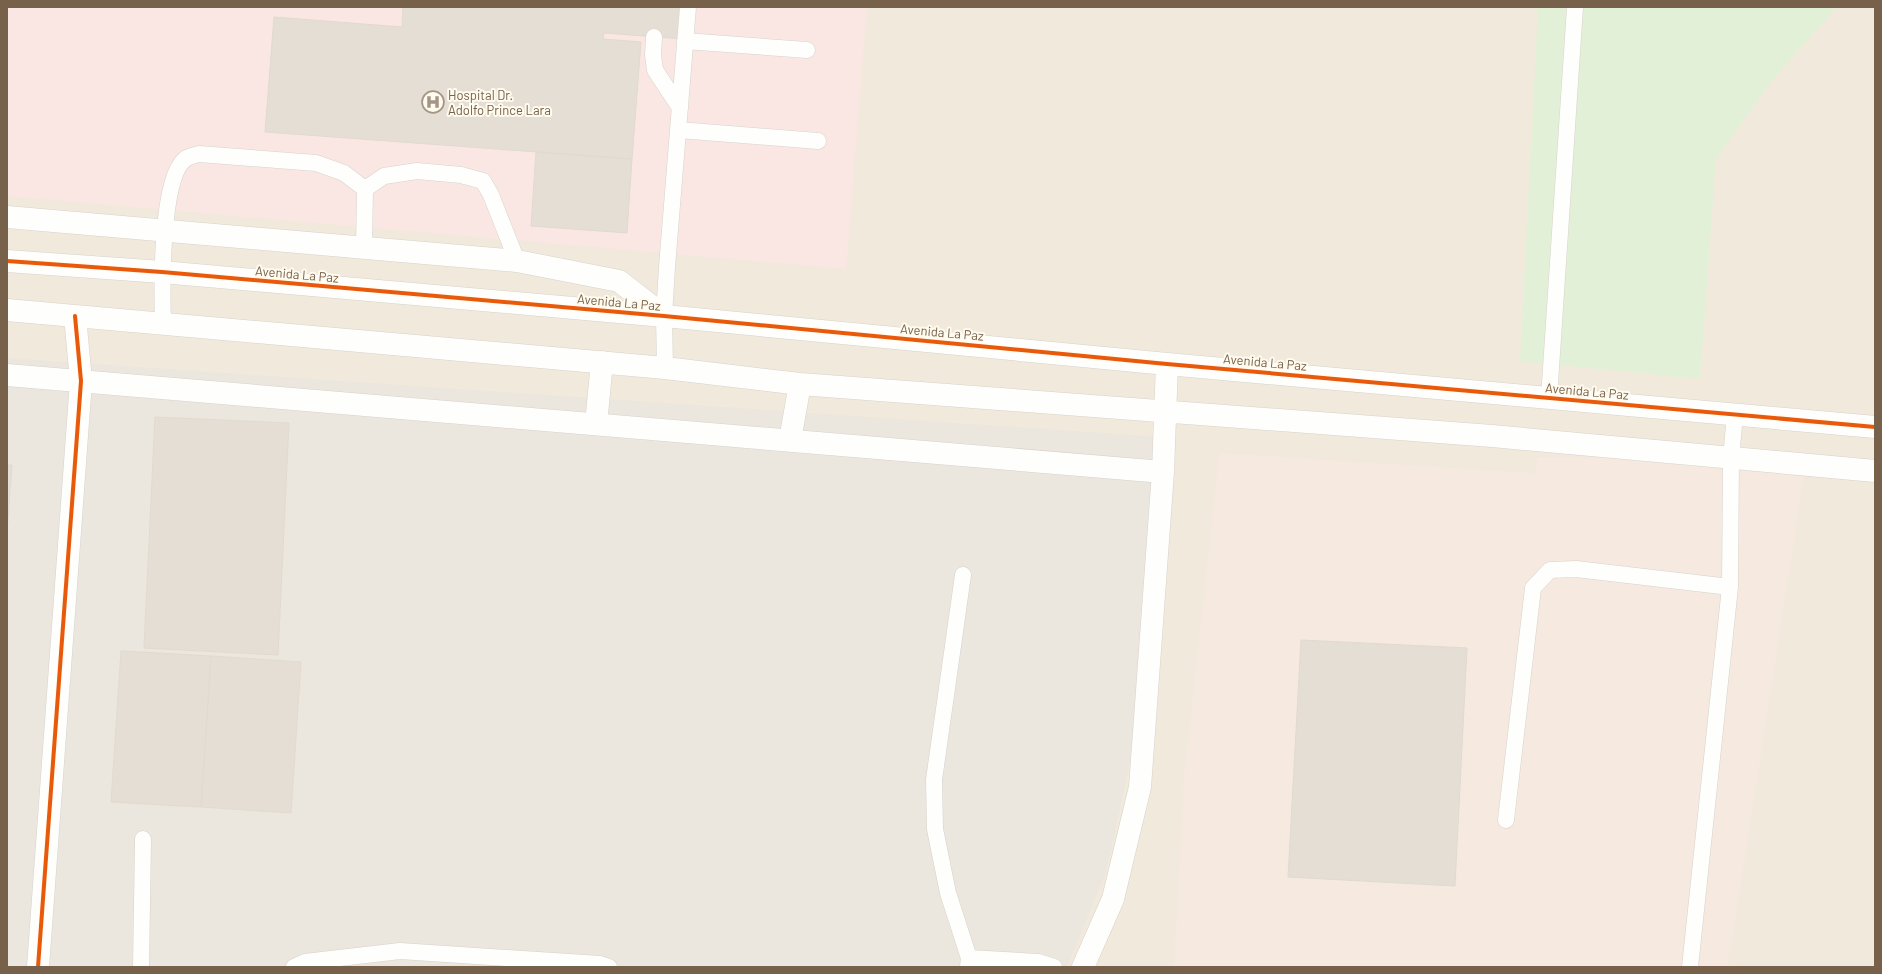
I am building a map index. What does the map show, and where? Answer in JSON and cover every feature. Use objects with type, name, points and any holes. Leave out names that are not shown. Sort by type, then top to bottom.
[{"type":"street","points":[[7,218],[164,230],[517,261],[619,281],[664,316]]},
{"type":"street","name":"Avenida La Paz","points":[[7,261],[162,272],[664,316],[1167,364],[1875,427]]},
{"type":"street","points":[[7,310],[602,362],[800,384],[1492,436],[1875,471]]},
{"type":"street","points":[[38,967],[81,381],[75,316]]},
{"type":"street","points":[[596,424],[602,362]]},
{"type":"street","points":[[1083,967],[1113,899],[1140,787],[1164,472],[1167,364]]},
{"type":"street","points":[[7,375],[1164,472]]},
{"type":"street","points":[[790,440],[800,384]]},
{"type":"lane","points":[[665,368],[664,316],[688,7]]},
{"type":"lane","points":[[1549,398],[1575,7]]},
{"type":"lane","points":[[654,37],[653,55],[655,70],[680,108]]},
{"type":"lane","points":[[685,41],[807,50]]},
{"type":"lane","points":[[679,130],[818,141]]},
{"type":"lane","points":[[162,324],[164,230],[174,176],[184,159],[199,154],[316,163],[344,172],[365,189]]},
{"type":"lane","points":[[365,189],[384,176],[417,171],[461,174],[482,181],[491,195],[517,261]]},
{"type":"lane","points":[[364,248],[365,189]]},
{"type":"lane","points":[[1690,967],[1730,587],[1731,458],[1734,414]]},
{"type":"lane","points":[[1506,820],[1533,588],[1550,570],[1576,569],[1730,587]]},
{"type":"lane","points":[[963,574],[934,780],[935,829],[948,893],[968,963],[1038,962],[1054,967]]},
{"type":"lane","points":[[140,967],[143,839]]},
{"type":"lane","points":[[294,967],[304,962],[400,951],[529,958],[600,964],[609,967]]},
{"type":"shaded area","points":[[7,7],[1875,7],[1875,967],[7,967]]},
{"type":"shaded area","name":"Hospital Dr. Adolfo Prince Lara","points":[[7,7],[867,7],[846,269],[7,196]]},
{"type":"shaded area","points":[[7,358],[1162,437],[1142,706],[1106,872],[1067,967],[7,967]]},
{"type":"shaded area","points":[[1219,453],[1535,473],[1538,457],[1745,460],[1804,477],[1728,967],[1174,967],[1184,776]]},
{"type":"green space","points":[[1538,7],[1837,7],[1773,79],[1716,159],[1700,379],[1520,361]]},
{"type":"building","points":[[403,7],[686,7],[683,39],[604,33],[603,39],[641,42],[632,159],[265,132],[274,17],[402,27]]},
{"type":"building","points":[[536,152],[632,159],[627,233],[531,226]]},
{"type":"building","points":[[155,417],[289,423],[278,655],[144,648]]},
{"type":"building","points":[[7,465],[12,465],[7,531]]},
{"type":"building","points":[[1301,640],[1467,648],[1455,886],[1288,877]]},
{"type":"building","points":[[121,651],[211,656],[201,807],[111,802]]},
{"type":"building","points":[[211,656],[301,662],[291,813],[201,807]]},
{"type":"cycle path","points":[[7,261],[162,272],[664,316],[1167,364],[1875,427]]},
{"type":"cycle path","points":[[38,967],[81,381],[75,316]]},
{"type":"place","name":"Hospital Dr. Adolfo Prince Lara","points":[[433,102]]}]
